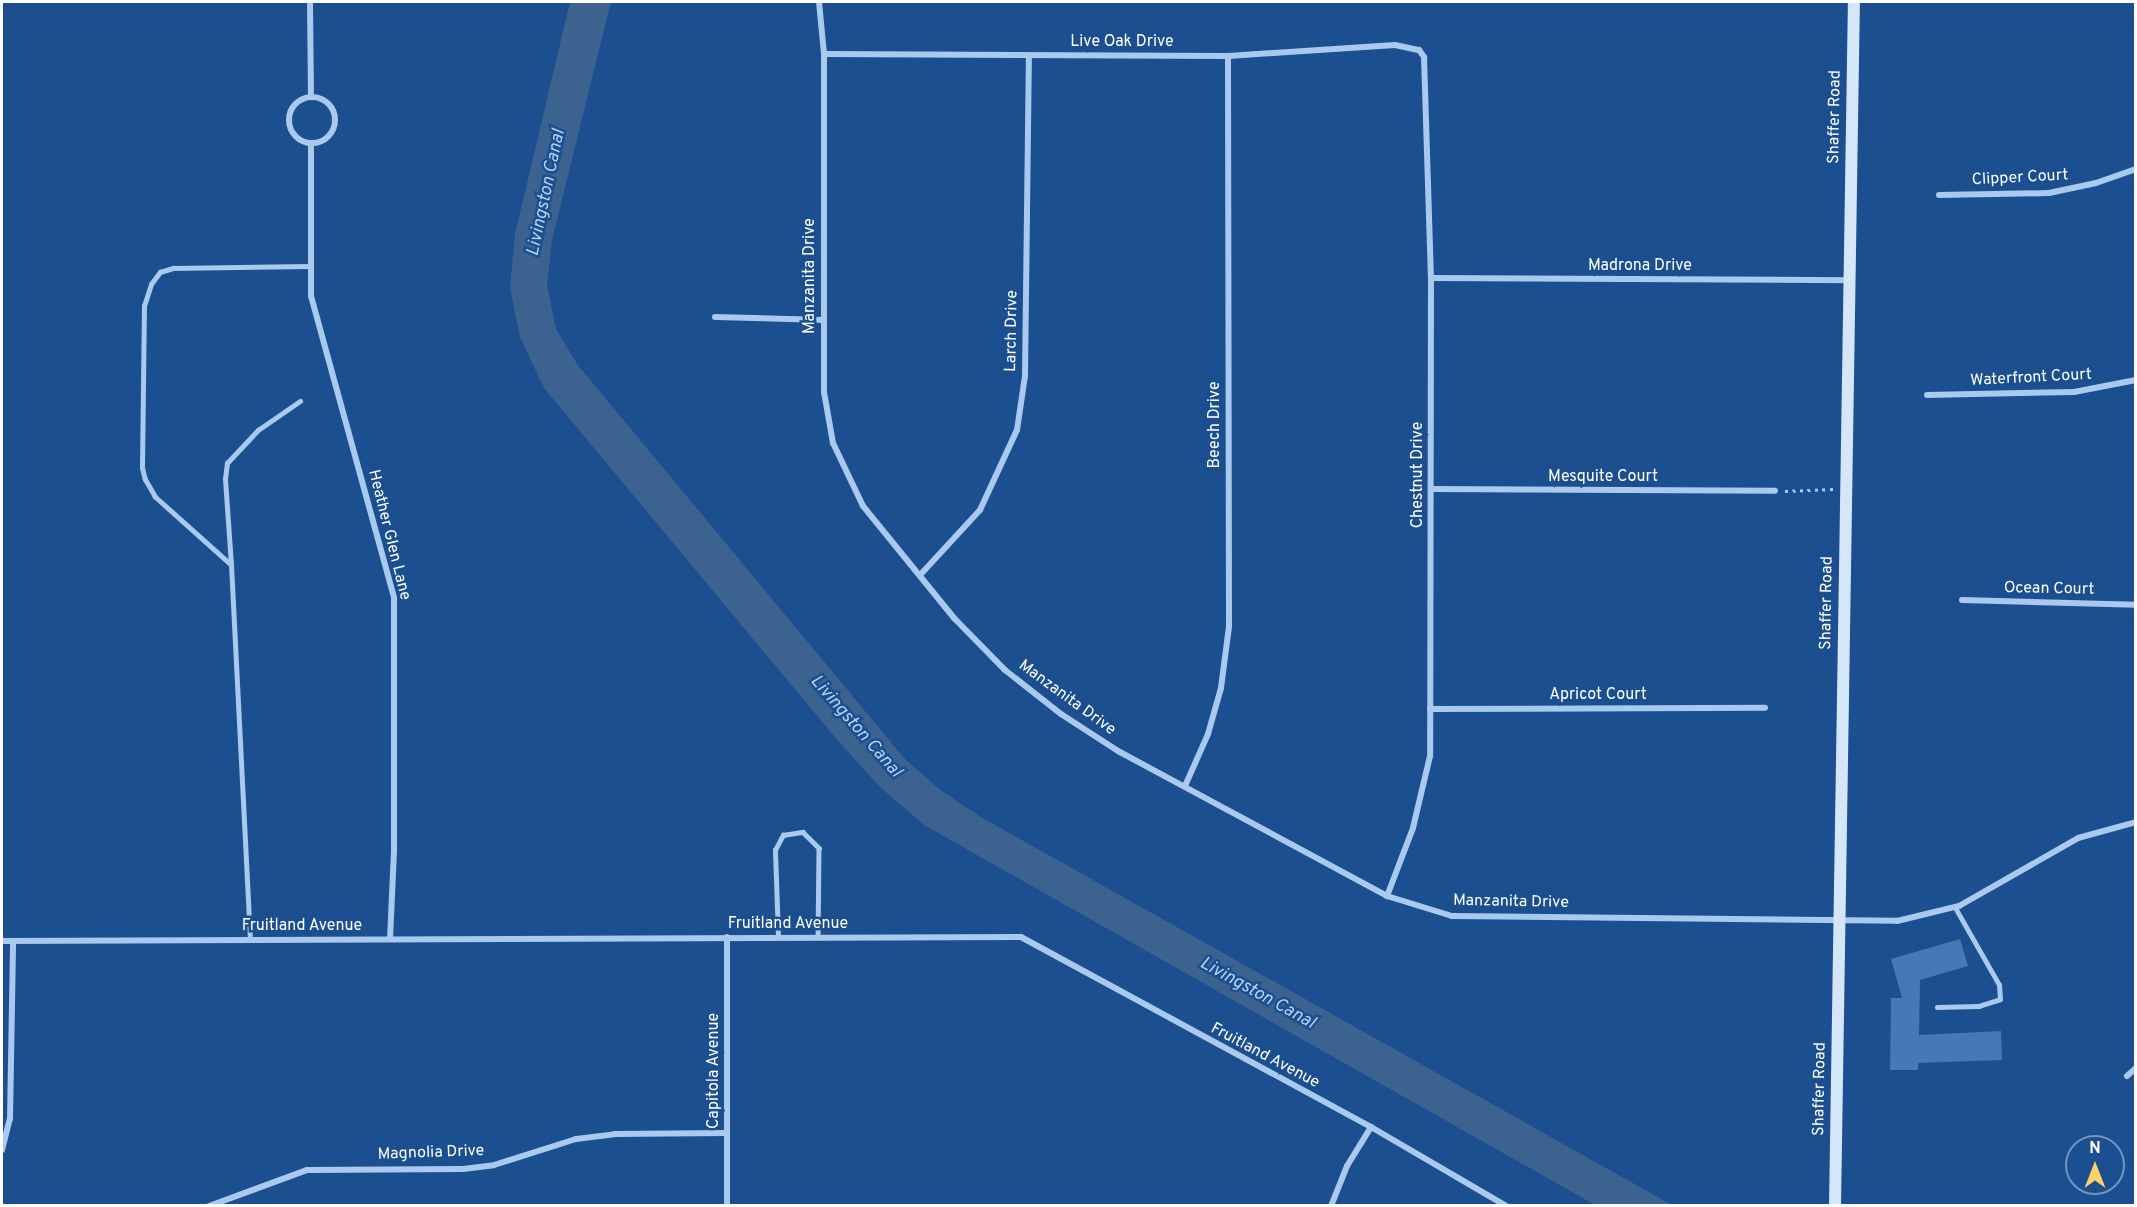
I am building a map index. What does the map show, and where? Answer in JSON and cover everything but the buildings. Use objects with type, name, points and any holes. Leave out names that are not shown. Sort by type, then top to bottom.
[{"type":"main road","name":"Shaffer Road","points":[[1834,1206],[1854,2]]},
{"type":"street","points":[[310,2],[311,97]]},
{"type":"street","name":"Manzanita Drive","points":[[819,2],[824,54],[824,392],[833,443],[863,506],[890,542],[921,574],[979,644],[1042,700],[1118,751],[1388,896],[1452,916],[1897,921],[1955,908],[2078,838],[2136,822]]},
{"type":"street","name":"Live Oak Drive","points":[[824,54],[1228,56],[1395,45],[1419,50]]},
{"type":"street","name":"Chestnut Drive","points":[[1388,896],[1423,792],[1430,756],[1431,278],[1426,63],[1419,50]]},
{"type":"street","name":"Larch Drive","points":[[921,574],[980,510],[1017,430],[1025,376],[1029,56]]},
{"type":"street","name":"Beech Drive","points":[[1185,786],[1208,734],[1221,688],[1229,626],[1228,56]]},
{"type":"street","points":[[311,97],[328,104],[334,116],[333,129],[326,138],[311,143],[294,134],[289,118],[296,103],[311,97]]},
{"type":"street","name":"Heather Glen Lane","points":[[311,143],[310,296],[394,597],[394,852],[390,939]]},
{"type":"street","name":"Clipper Court","points":[[1940,195],[2049,193],[2096,183],[2136,169]]},
{"type":"street","name":"Madrona Drive","points":[[1431,278],[1849,280]]},
{"type":"street","points":[[715,317],[823,320]]},
{"type":"street","name":"Waterfront Court","points":[[1927,395],[2074,392],[2136,380]]},
{"type":"street","name":"Mesquite Court","points":[[1432,489],[1774,491]]},
{"type":"street","name":"Ocean Court","points":[[1962,600],[2136,605]]},
{"type":"street","name":"Apricot Court","points":[[1430,709],[1765,708]]},
{"type":"street","name":"Fruitland Avenue","points":[[2,941],[1021,937],[1371,1127],[1506,1206]]},
{"type":"street","name":"Capitola Avenue","points":[[727,1206],[728,938]]},
{"type":"street","points":[[2,1150],[10,1119],[13,941]]},
{"type":"street","points":[[2127,1076],[2136,1068]]},
{"type":"street","points":[[1331,1206],[1347,1166],[1371,1127]]},
{"type":"street","name":"Magnolia Drive","points":[[209,1206],[307,1170],[463,1169],[494,1165],[576,1139],[614,1134],[727,1133]]},
{"type":"lane","points":[[231,566],[155,497],[145,480],[142,468],[144,306],[151,284],[160,272],[173,268],[311,266]]},
{"type":"lane","points":[[250,940],[225,479],[227,463],[258,430],[300,401]]},
{"type":"lane","points":[[778,938],[775,850],[783,835],[803,832],[819,848],[818,938]]},
{"type":"lane","points":[[1937,1007],[1979,1006],[2000,999],[1999,985],[1955,908]]},
{"type":"path","points":[[1774,491],[1846,489]]},
{"type":"water","name":"Livingston Canal","points":[[570,2],[611,2],[552,240],[547,285],[556,329],[577,364],[904,758],[939,789],[981,817],[1672,1205],[1595,1205],[924,825],[880,787],[838,741],[544,388],[520,337],[510,288],[515,234]]}]
